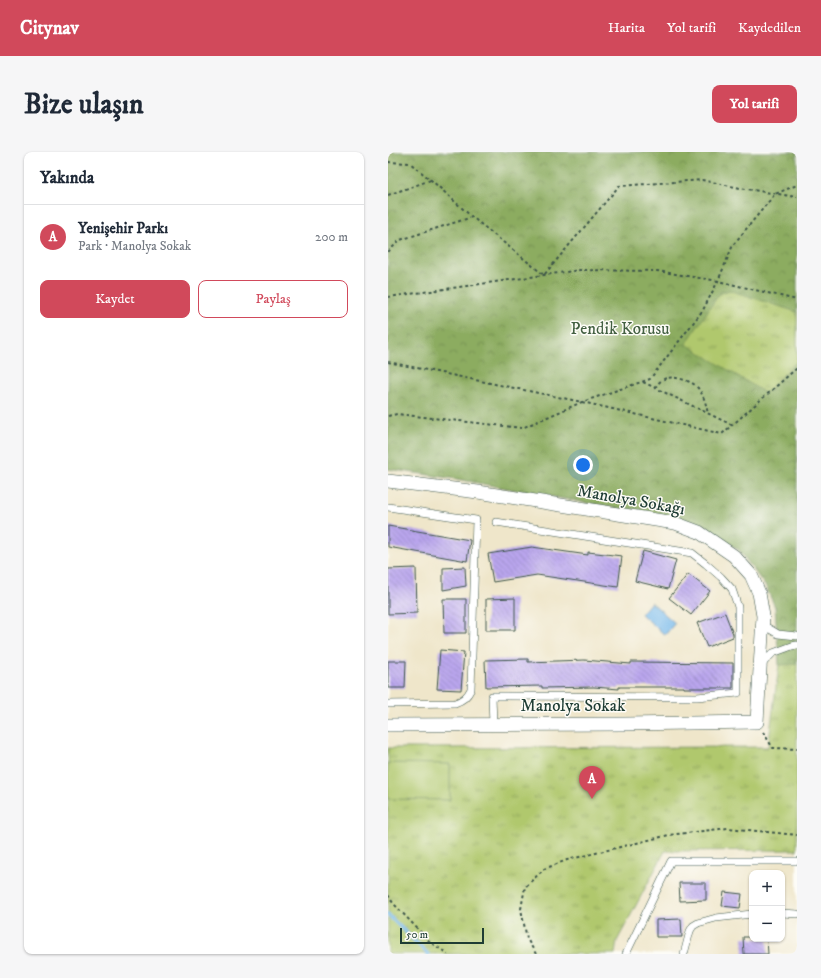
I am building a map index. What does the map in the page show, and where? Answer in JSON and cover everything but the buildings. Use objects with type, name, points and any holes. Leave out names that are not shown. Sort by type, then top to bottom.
[{"type":"street","name":"Manolya Sokağı","points":[[388,481],[494,495],[675,523],[699,532],[734,556],[751,575],[759,593],[763,625],[757,722]]},
{"type":"street","name":"Manolya Sokak","points":[[388,725],[757,722]]},
{"type":"lane","points":[[388,507],[476,520],[471,689],[462,701],[455,703],[388,704]]},
{"type":"lane","points":[[493,725],[492,696],[697,697],[738,693],[738,607],[732,589],[721,577],[692,553],[496,522]]},
{"type":"lane","points":[[763,625],[778,634],[797,636]]},
{"type":"lane","points":[[761,665],[773,653],[797,645]]},
{"type":"lane","points":[[626,954],[671,861],[797,861]]},
{"type":"lane","points":[[785,913],[797,914]]},
{"type":"lane","points":[[684,954],[690,931],[693,926],[716,918],[749,914]]},
{"type":"path","points":[[388,162],[410,164],[431,180],[472,217],[544,275]]},
{"type":"path","points":[[388,195],[431,180]]},
{"type":"path","points":[[544,275],[619,186],[702,180],[797,197]]},
{"type":"path","points":[[388,416],[397,414],[522,428],[582,402],[650,379],[703,310],[718,281],[733,245],[775,194],[797,185]]},
{"type":"path","points":[[388,252],[400,240],[472,217]]},
{"type":"path","points":[[388,297],[580,270],[657,271],[718,281],[797,300]]},
{"type":"path","points":[[388,362],[582,402],[722,434],[797,368]]},
{"type":"path","points":[[655,388],[659,382],[667,378],[676,378],[697,385],[704,398],[708,414]]},
{"type":"path","points":[[642,382],[732,425]]},
{"type":"path","points":[[757,722],[773,748],[797,749]]},
{"type":"path","points":[[536,954],[527,939],[521,909],[525,887],[544,869],[567,860],[668,835],[728,828],[797,836]]},
{"type":"path","points":[[388,895],[393,903],[431,943],[448,954]]},
{"type":"green space","name":"Pendik Korusu","points":[[388,152],[797,152],[797,665],[779,665],[775,607],[766,587],[739,550],[695,523],[456,479],[388,469]]},
{"type":"green space","points":[[729,290],[797,312],[797,361],[765,393],[686,344],[719,294]]},
{"type":"green space","points":[[797,664],[797,850],[665,851],[617,941],[615,954],[388,954],[388,748],[768,747],[779,665]]},
{"type":"green space","points":[[388,763],[450,764],[450,800],[388,799]]},
{"type":"water","points":[[651,602],[675,623],[665,635],[641,614]]},
{"type":"waterway","points":[[388,915],[428,954]]},
{"type":"place","name":"Yenişehir Parkı","points":[[592,799]]}]
